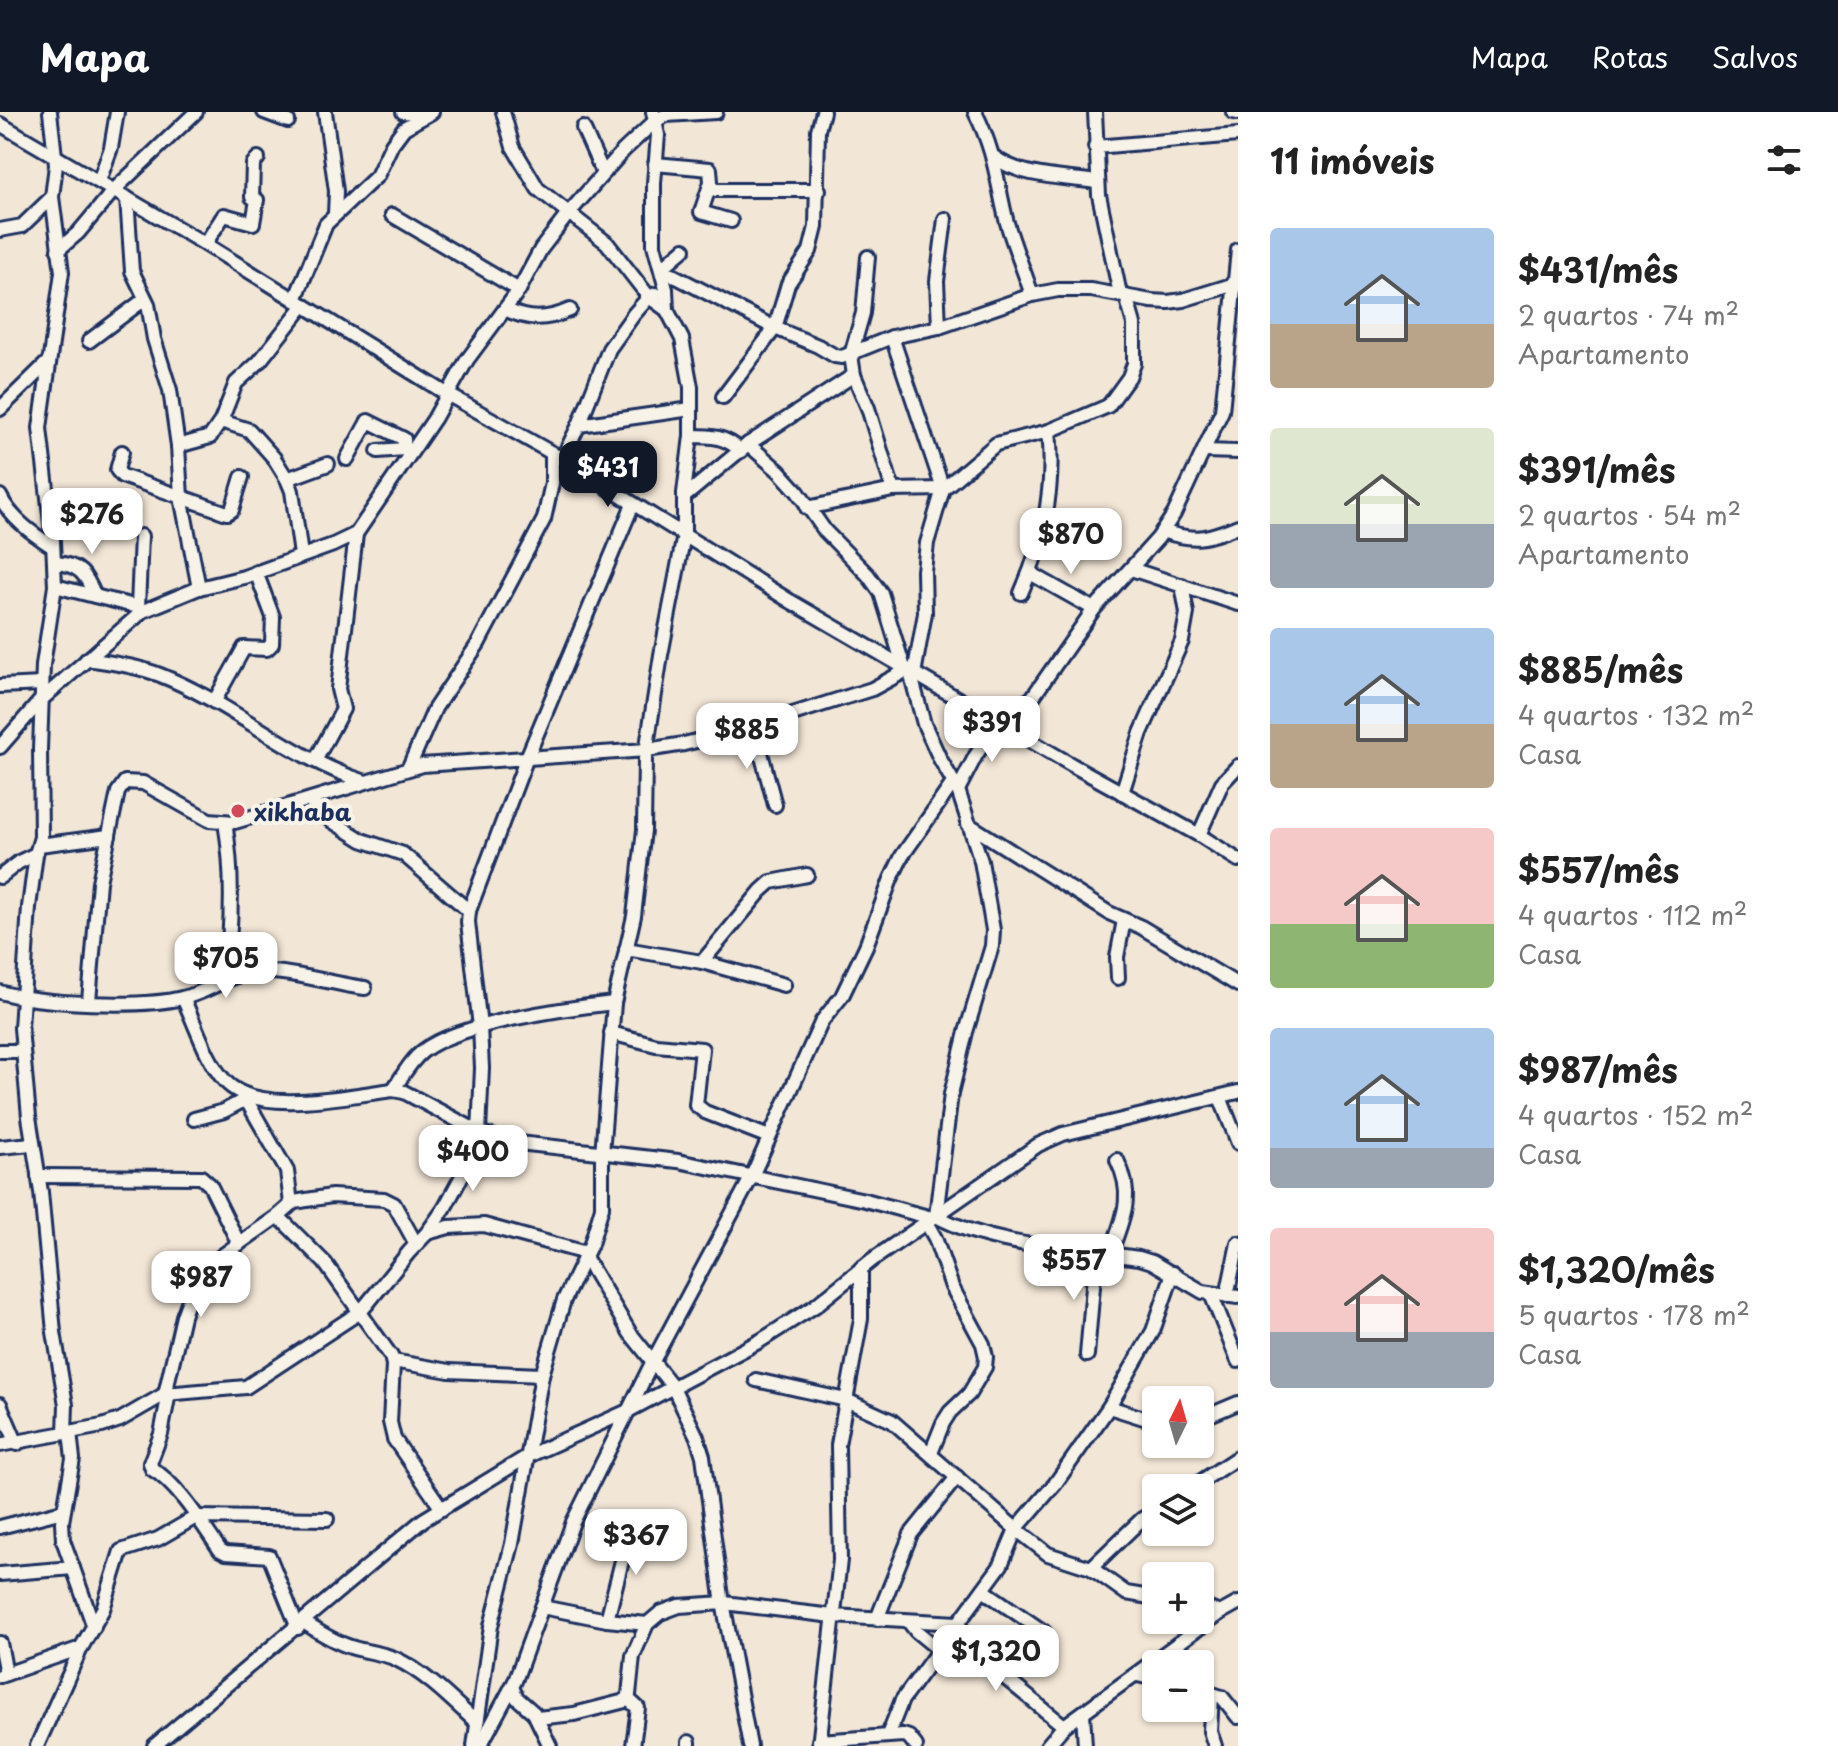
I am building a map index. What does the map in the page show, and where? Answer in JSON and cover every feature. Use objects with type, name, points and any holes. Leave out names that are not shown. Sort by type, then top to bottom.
[{"type":"street","points":[[50,112],[56,171],[52,197],[62,282],[40,428],[55,586],[42,684],[42,817],[23,999],[23,1051],[57,1356],[73,1459],[63,1511],[63,1540],[94,1627]]},
{"type":"street","points":[[99,181],[111,148],[117,112]]},
{"type":"street","points":[[58,250],[78,233],[114,190],[196,112]]},
{"type":"street","points":[[264,112],[288,121]]},
{"type":"street","points":[[325,112],[336,191],[335,214]]},
{"type":"street","points":[[403,112],[430,113]]},
{"type":"street","points":[[503,112],[513,147],[544,197],[607,243],[649,297],[667,310]]},
{"type":"street","points":[[315,761],[343,709],[338,689],[356,534],[407,452],[434,419],[467,360],[519,290],[541,249],[568,214],[603,173],[661,115],[716,112]]},
{"type":"street","points":[[723,397],[775,328],[788,284],[814,240],[819,190],[818,130],[823,112]]},
{"type":"street","points":[[975,112],[994,157],[1007,220],[1032,295]]},
{"type":"street","points":[[89,1001],[99,882],[118,792],[122,785],[131,781],[143,783],[209,820],[242,821],[409,767],[647,750],[684,744],[754,727],[872,689],[909,671],[925,613],[927,543],[943,489],[996,444],[1049,431],[1108,406],[1129,377],[1134,364],[1134,324],[1123,295],[1097,182],[1095,112]]},
{"type":"street","points":[[178,446],[210,437],[221,421],[236,383],[259,362],[299,302],[322,232],[335,214],[377,176],[392,144],[404,128],[430,113]]},
{"type":"street","points":[[477,1746],[491,1626],[512,1544],[542,1375],[564,1300],[585,1255],[602,1207],[602,1154],[614,1003],[641,870],[647,750],[684,535],[691,387],[682,339],[667,310],[666,289],[654,245],[655,164],[661,115]]},
{"type":"street","points":[[1,127],[205,244],[447,394],[562,459],[909,671],[1238,860]]},
{"type":"street","points":[[583,128],[603,173]]},
{"type":"street","points":[[1095,147],[1238,135]]},
{"type":"street","points":[[994,157],[1024,172],[1097,182]]},
{"type":"street","points":[[205,244],[224,215],[253,223],[257,200],[252,197],[253,172],[258,158]]},
{"type":"street","points":[[655,164],[710,169],[713,173],[701,212],[731,221]]},
{"type":"street","points":[[709,190],[819,190]]},
{"type":"street","points":[[0,230],[22,226],[52,197]]},
{"type":"street","points":[[127,198],[132,271],[151,312],[154,339],[166,369],[178,446],[181,497],[199,588]]},
{"type":"street","points":[[392,215],[519,290]]},
{"type":"street","points":[[939,327],[937,281],[945,219]]},
{"type":"street","points":[[661,269],[684,249]]},
{"type":"street","points":[[477,1746],[511,1695],[573,1522],[652,1363],[752,1176],[822,1021],[842,996],[902,856],[956,787],[999,721],[1032,698],[1094,609],[1131,569],[1174,514],[1222,411],[1234,340],[1238,250]]},
{"type":"street","points":[[868,257],[863,313],[851,355],[854,375],[868,408],[893,490]]},
{"type":"street","points":[[661,269],[835,356],[851,355],[892,337],[939,327],[1032,295],[1078,289],[1168,302],[1235,284]]},
{"type":"street","points":[[409,767],[435,708],[478,644],[544,519],[552,483],[609,349],[649,297],[666,289]]},
{"type":"street","points":[[89,341],[145,299]]},
{"type":"street","points":[[505,309],[529,318],[545,318],[570,310]]},
{"type":"street","points":[[892,337],[943,489]]},
{"type":"street","points":[[0,409],[48,362]]},
{"type":"street","points":[[684,497],[744,447],[854,375]]},
{"type":"street","points":[[579,425],[691,409]]},
{"type":"street","points":[[221,421],[249,430],[274,458],[287,479],[292,491],[301,555]]},
{"type":"street","points":[[347,459],[368,421],[404,439],[407,452]]},
{"type":"street","points":[[1021,593],[1047,514],[1050,490],[1049,431]]},
{"type":"street","points":[[691,436],[716,436],[729,440],[779,471],[881,593],[924,724],[956,787],[984,869],[993,939],[951,1094],[931,1219],[952,1287],[983,1344],[986,1357],[985,1367],[969,1394],[943,1423],[931,1453]]},
{"type":"street","points":[[378,451],[407,452]]},
{"type":"street","points":[[1204,451],[1238,452]]},
{"type":"street","points":[[122,452],[118,473],[230,513],[242,477]]},
{"type":"street","points":[[552,483],[562,459]]},
{"type":"street","points":[[287,479],[328,464]]},
{"type":"street","points":[[807,508],[893,490],[943,489]]},
{"type":"street","points":[[0,496],[6,516],[53,547]]},
{"type":"street","points":[[0,1445],[17,1444],[120,1420],[167,1394],[246,1387],[360,1312],[427,1233],[464,1172],[479,1132],[482,1068],[469,911],[526,760],[633,504]]},
{"type":"street","points":[[1162,531],[1193,540],[1238,526]]},
{"type":"street","points":[[0,747],[41,700],[140,609],[256,572],[356,534]]},
{"type":"street","points":[[140,609],[141,536]]},
{"type":"street","points":[[55,563],[77,567],[84,573],[95,596]]},
{"type":"street","points":[[1131,569],[1238,604]]},
{"type":"street","points":[[214,702],[244,648],[267,649],[272,644],[273,617],[256,572]]},
{"type":"street","points":[[1030,573],[1094,609]]},
{"type":"street","points":[[1122,793],[1141,733],[1182,641],[1187,613],[1182,585]]},
{"type":"street","points":[[55,586],[140,609]]},
{"type":"street","points":[[87,659],[159,675],[214,702],[315,761],[363,781]]},
{"type":"street","points":[[0,686],[42,684]]},
{"type":"street","points":[[754,727],[775,805]]},
{"type":"street","points":[[1199,835],[1222,783],[1238,766]]},
{"type":"street","points":[[342,774],[346,788]]},
{"type":"street","points":[[309,800],[327,818],[362,840],[403,854],[469,911]]},
{"type":"street","points":[[225,822],[232,868],[231,936],[225,981]]},
{"type":"street","points":[[968,824],[1124,920],[1238,985]]},
{"type":"street","points":[[0,877],[38,849],[109,836]]},
{"type":"street","points":[[702,962],[771,882],[807,875]]},
{"type":"street","points":[[1118,978],[1117,957],[1124,920]]},
{"type":"street","points":[[626,949],[702,962],[784,985]]},
{"type":"street","points":[[0,992],[23,999],[143,1003],[183,998],[238,975],[257,972],[365,988]]},
{"type":"street","points":[[183,998],[215,1066],[225,1082],[245,1097],[287,1171],[291,1204]]},
{"type":"street","points":[[393,1090],[422,1051],[447,1035],[614,1003]]},
{"type":"street","points":[[611,1033],[656,1045],[702,1049],[696,1105],[705,1112],[769,1137]]},
{"type":"street","points":[[0,1051],[23,1051]]},
{"type":"street","points":[[194,1119],[224,1111],[245,1097],[270,1101],[393,1090],[417,1098],[479,1132],[510,1142],[678,1161],[902,1208],[986,1236],[1023,1244],[1152,1262],[1211,1294],[1233,1296],[1238,1243]]},
{"type":"street","points":[[154,1746],[168,1742],[308,1624],[423,1520],[528,1456],[628,1411],[760,1341],[1048,1139],[1238,1092]]},
{"type":"street","points":[[1220,1097],[1238,1143]]},
{"type":"street","points":[[0,1147],[32,1144]]},
{"type":"street","points":[[1087,1355],[1103,1253],[1127,1205],[1125,1176],[1117,1160]]},
{"type":"street","points":[[38,1176],[201,1177],[210,1185],[239,1244]]},
{"type":"street","points":[[416,1244],[394,1204],[384,1199],[332,1196],[291,1204],[203,1269],[196,1278],[183,1316],[165,1419],[150,1467],[196,1517],[220,1550],[269,1556],[308,1624],[350,1647],[394,1658],[478,1724]]},
{"type":"street","points":[[278,1216],[325,1263],[385,1345],[393,1361],[390,1422],[394,1439],[442,1509]]},
{"type":"street","points":[[427,1233],[449,1227],[484,1225],[585,1255],[630,1333],[673,1387],[703,1456],[724,1603],[750,1746]]},
{"type":"street","points":[[861,1268],[861,1319],[838,1445],[840,1560],[819,1744],[888,1735],[909,1737],[916,1746]]},
{"type":"street","points":[[888,1735],[902,1700],[1001,1565],[1016,1529],[1055,1484],[1109,1407],[1153,1331],[1173,1273]]},
{"type":"street","points":[[1211,1294],[1238,1361]]},
{"type":"street","points":[[393,1361],[449,1371],[542,1375]]},
{"type":"street","points":[[756,1380],[846,1400],[892,1421],[1048,1554],[1091,1568],[1126,1593],[1142,1596]]},
{"type":"street","points":[[1214,1413],[1238,1403]]},
{"type":"street","points":[[0,1404],[17,1444]]},
{"type":"street","points":[[1109,1407],[1142,1418]]},
{"type":"street","points":[[1212,1474],[1238,1457]]},
{"type":"street","points":[[877,1619],[911,1534],[957,1477]]},
{"type":"street","points":[[0,1527],[63,1511]]},
{"type":"street","points":[[37,1746],[81,1648],[103,1609],[121,1551],[158,1539],[196,1517],[327,1519]]},
{"type":"street","points":[[1091,1568],[1142,1519]]},
{"type":"street","points":[[607,1620],[631,1525]]},
{"type":"street","points":[[0,1574],[73,1568]]},
{"type":"street","points":[[983,1590],[1044,1632]]},
{"type":"street","points":[[537,1718],[595,1710],[625,1701],[633,1656],[647,1624],[660,1613],[679,1606],[724,1603],[954,1628],[1064,1726]]},
{"type":"street","points":[[1214,1617],[1238,1603]]},
{"type":"street","points":[[542,1607],[607,1620],[647,1624]]},
{"type":"street","points":[[1214,1611],[1220,1613]]},
{"type":"street","points":[[909,1622],[938,1649]]},
{"type":"street","points":[[1047,1746],[1064,1726],[1191,1634]]},
{"type":"street","points":[[0,1643],[3,1675],[81,1648]]},
{"type":"street","points":[[1137,1675],[1142,1676]]},
{"type":"street","points":[[455,1703],[471,1701],[483,1693]]},
{"type":"street","points":[[511,1695],[537,1718],[550,1746]]},
{"type":"street","points":[[1214,1695],[1227,1701],[1238,1717]]},
{"type":"street","points":[[627,1698],[638,1708],[633,1746]]},
{"type":"street","points":[[1083,1713],[1085,1746]]},
{"type":"street","points":[[1209,1722],[1215,1746]]},
{"type":"place","name":"xikhaba","points":[[238,811]]}]
